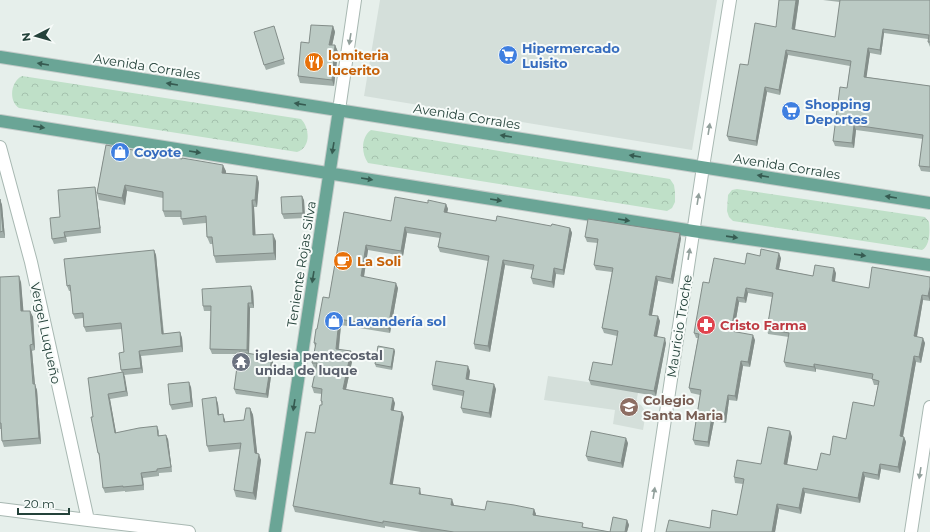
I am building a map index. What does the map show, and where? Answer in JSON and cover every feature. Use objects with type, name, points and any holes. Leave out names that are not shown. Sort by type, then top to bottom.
[{"type":"main road","name":"Avenida Corrales","points":[[0,57],[930,203]]},
{"type":"main road","name":"Teniente Rojas Silva","points":[[275,532],[339,110]]},
{"type":"main road","points":[[0,121],[693,231],[930,265]]},
{"type":"street","name":"Teniente Rojas Silva","points":[[339,110],[355,0]]},
{"type":"street","name":"Mauricio Troche","points":[[648,532],[702,167],[730,0]]},
{"type":"street","name":"Vergel Luqueño","points":[[0,147],[31,262],[88,520]]},
{"type":"street","points":[[911,532],[930,407]]},
{"type":"street","points":[[0,509],[188,532]]},
{"type":"shaded area","points":[[380,0],[717,0],[692,150],[364,96]]},
{"type":"shaded area","points":[[548,376],[620,387],[639,388],[636,403],[641,405],[646,412],[643,430],[613,424],[615,410],[544,400]]},
{"type":"green space","points":[[22,76],[301,119],[306,127],[308,137],[307,142],[302,150],[297,152],[19,108],[13,101],[12,91],[15,82]]},
{"type":"green space","points":[[371,130],[670,179],[674,185],[675,202],[672,208],[667,211],[368,163],[364,155],[363,145],[365,137]]},
{"type":"green space","points":[[737,189],[925,217],[929,222],[928,242],[922,250],[733,221],[729,217],[727,211],[728,195],[732,190]]},
{"type":"building","points":[[779,0],[796,0],[792,29],[835,37],[840,0],[930,0],[930,42],[928,42],[929,35],[883,29],[880,50],[868,48],[864,77],[930,86],[930,167],[919,166],[923,135],[854,125],[852,143],[833,141],[840,87],[847,88],[851,61],[786,50],[779,90],[765,87],[756,141],[727,136],[740,64],[748,65],[755,23],[776,27]]},
{"type":"building","points":[[311,25],[333,26],[329,45],[335,45],[332,80],[298,76],[301,42],[309,43]]},
{"type":"building","points":[[274,26],[284,59],[264,65],[254,32]]},
{"type":"building","points":[[106,145],[223,165],[222,173],[257,176],[255,200],[252,200],[253,235],[273,234],[274,253],[214,256],[212,237],[207,237],[206,216],[181,219],[181,211],[163,211],[163,192],[125,185],[122,198],[97,193]]},
{"type":"building","points":[[95,187],[100,228],[64,232],[65,237],[52,239],[50,218],[60,217],[58,190]]},
{"type":"building","points":[[302,196],[303,213],[282,214],[281,197]]},
{"type":"building","points":[[395,197],[428,203],[428,200],[446,204],[444,212],[496,221],[497,216],[570,228],[563,270],[554,268],[552,282],[531,278],[534,265],[503,260],[488,346],[474,344],[489,256],[438,247],[441,233],[405,227],[401,251],[366,245],[361,276],[396,283],[388,328],[339,319],[336,349],[351,351],[343,389],[393,398],[391,410],[402,412],[390,484],[420,488],[419,494],[452,499],[451,505],[485,510],[487,501],[514,505],[534,509],[533,515],[583,523],[582,527],[610,532],[454,532],[383,521],[383,523],[293,506],[306,432],[315,433],[320,405],[322,405],[322,389],[312,387],[317,363],[312,363],[316,343],[314,343],[323,297],[329,298],[344,212],[391,221]]},
{"type":"building","points":[[0,199],[3,231],[0,232]]},
{"type":"building","points":[[588,219],[680,233],[671,279],[656,276],[649,315],[658,316],[654,336],[665,338],[654,391],[589,380],[593,362],[612,365],[618,331],[602,328],[613,268],[594,265],[598,239],[585,237]]},
{"type":"building","points":[[761,249],[779,253],[776,269],[813,276],[815,265],[834,268],[832,281],[869,288],[872,267],[930,277],[928,296],[922,295],[914,336],[923,338],[919,357],[914,356],[900,436],[904,437],[898,467],[880,464],[878,475],[863,472],[858,498],[803,488],[799,508],[777,504],[772,532],[666,532],[669,520],[710,528],[712,510],[737,515],[744,479],[734,477],[737,460],[761,464],[768,427],[790,431],[784,464],[817,470],[821,453],[830,455],[833,436],[846,439],[853,402],[874,406],[879,381],[872,379],[873,374],[814,364],[814,367],[784,362],[789,333],[767,329],[773,293],[746,288],[744,298],[737,297],[731,331],[753,335],[748,362],[741,361],[735,396],[728,395],[724,418],[712,416],[708,442],[693,440],[701,390],[689,388],[699,334],[694,333],[703,282],[709,283],[714,258],[745,264],[747,253],[760,256]]},
{"type":"building","points":[[154,250],[162,334],[180,332],[181,346],[139,351],[141,368],[121,370],[119,353],[124,352],[121,323],[84,327],[83,313],[73,314],[70,285],[67,286],[64,259]]},
{"type":"building","points":[[19,276],[21,311],[30,311],[33,344],[30,345],[33,384],[35,384],[39,438],[2,441],[0,423],[0,277]]},
{"type":"building","points":[[251,286],[252,303],[248,303],[247,350],[210,349],[211,306],[203,306],[202,289]]},
{"type":"building","points":[[378,346],[394,349],[391,367],[375,364]]},
{"type":"building","points":[[239,352],[272,357],[266,394],[234,389]]},
{"type":"building","points":[[436,361],[468,366],[466,379],[494,384],[489,413],[461,408],[464,391],[432,385]]},
{"type":"building","points":[[123,372],[126,391],[108,394],[115,433],[157,426],[158,436],[166,435],[171,467],[141,473],[143,485],[103,488],[99,453],[91,417],[93,417],[88,378]]},
{"type":"building","points":[[189,382],[191,402],[170,405],[168,384]]},
{"type":"building","points":[[216,397],[218,415],[223,414],[224,422],[244,420],[246,408],[250,408],[255,453],[259,454],[253,493],[234,490],[241,443],[207,446],[202,399]]},
{"type":"building","points":[[591,431],[626,438],[621,463],[586,456]]},
{"type":"building","points":[[613,517],[627,520],[625,532],[610,532]]},
{"type":"place","name":"Hipermercado Luisito","points":[[508,55]]},
{"type":"place","name":"lomiteria lucerito","points":[[314,62]]},
{"type":"place","name":"Shopping Deportes","points":[[791,111]]},
{"type":"place","name":"Coyote","points":[[120,152]]},
{"type":"place","name":"La Soli","points":[[343,261]]},
{"type":"place","name":"Lavandería sol","points":[[334,321]]},
{"type":"place","name":"Cristo Farma","points":[[706,325]]},
{"type":"place","name":"iglesia pentecostal unida de luque","points":[[241,362]]},
{"type":"place","name":"Colegio Santa Maria","points":[[629,407]]}]
